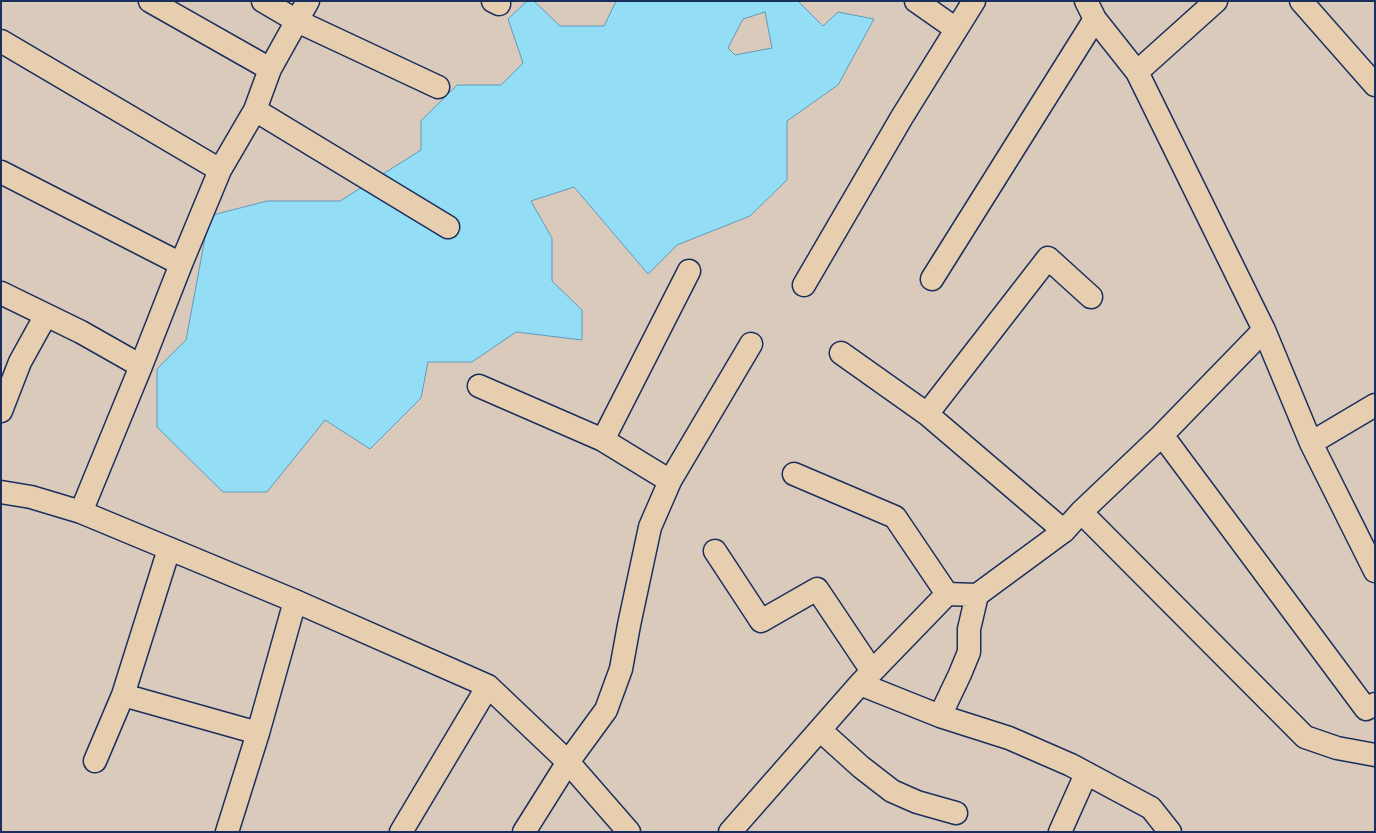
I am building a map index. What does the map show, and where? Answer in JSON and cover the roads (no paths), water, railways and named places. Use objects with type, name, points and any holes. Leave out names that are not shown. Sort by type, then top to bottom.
[{"type":"street","points":[[150,1],[270,69]]},
{"type":"street","points":[[264,1],[297,21],[438,87]]},
{"type":"street","points":[[81,512],[141,366],[180,264],[220,170],[255,110],[270,69],[308,1]]},
{"type":"street","points":[[916,1],[956,29]]},
{"type":"street","points":[[804,285],[902,116],[974,1]]},
{"type":"street","points":[[1136,72],[1216,1]]},
{"type":"street","points":[[1301,1],[1375,85]]},
{"type":"street","points":[[932,279],[1090,10],[1136,72],[1264,330],[1310,442],[1375,571]]},
{"type":"street","points":[[1,41],[220,170]]},
{"type":"street","points":[[255,110],[448,227]]},
{"type":"street","points":[[1,172],[180,264]]},
{"type":"street","points":[[927,414],[1048,258],[1091,297]]},
{"type":"street","points":[[603,440],[689,270]]},
{"type":"street","points":[[1,293],[81,332],[141,366]]},
{"type":"street","points":[[1,409],[20,362],[46,315]]},
{"type":"street","points":[[730,832],[866,678],[947,594],[976,595],[1064,531],[1081,512],[1162,435],[1264,330]]},
{"type":"street","points":[[524,832],[568,762],[606,710],[621,670],[628,625],[650,527],[670,481],[751,344]]},
{"type":"street","points":[[841,353],[927,414],[1064,531]]},
{"type":"street","points":[[479,386],[603,440],[670,481]]},
{"type":"street","points":[[1310,442],[1375,405]]},
{"type":"street","points":[[1162,435],[1366,709],[1375,704]]},
{"type":"street","points":[[794,474],[895,517],[947,594]]},
{"type":"street","points":[[1,492],[31,497],[81,512],[295,601],[488,686],[568,762],[629,832]]},
{"type":"street","points":[[1081,512],[1305,737],[1337,748],[1375,755]]},
{"type":"street","points":[[95,761],[123,695],[169,549]]},
{"type":"street","points":[[715,551],[761,621],[817,589],[866,678],[940,716],[1009,738],[1071,766],[1151,808],[1170,832]]},
{"type":"street","points":[[940,716],[969,652],[969,629],[976,595]]},
{"type":"street","points":[[227,832],[258,733],[295,601]]},
{"type":"street","points":[[401,832],[488,686]]},
{"type":"street","points":[[123,695],[258,733]]},
{"type":"street","points":[[820,730],[861,767],[892,791],[917,802],[956,813]]},
{"type":"street","points":[[1060,832],[1086,774]]},
{"type":"water","points":[[527,1],[534,1],[560,26],[604,26],[616,1],[798,1],[823,26],[838,12],[874,19],[838,85],[787,121],[787,180],[750,216],[677,245],[648,274],[574,187],[531,201],[552,238],[552,281],[582,310],[582,340],[516,332],[472,362],[428,362],[421,398],[370,449],[325,420],[267,492],[223,492],[157,427],[157,369],[186,340],[209,216],[267,201],[340,201],[421,150],[421,121],[457,85],[501,85],[523,63],[508,19]],"holes":[[[765,12],[772,48],[735,55],[728,48],[743,19]]]}]
